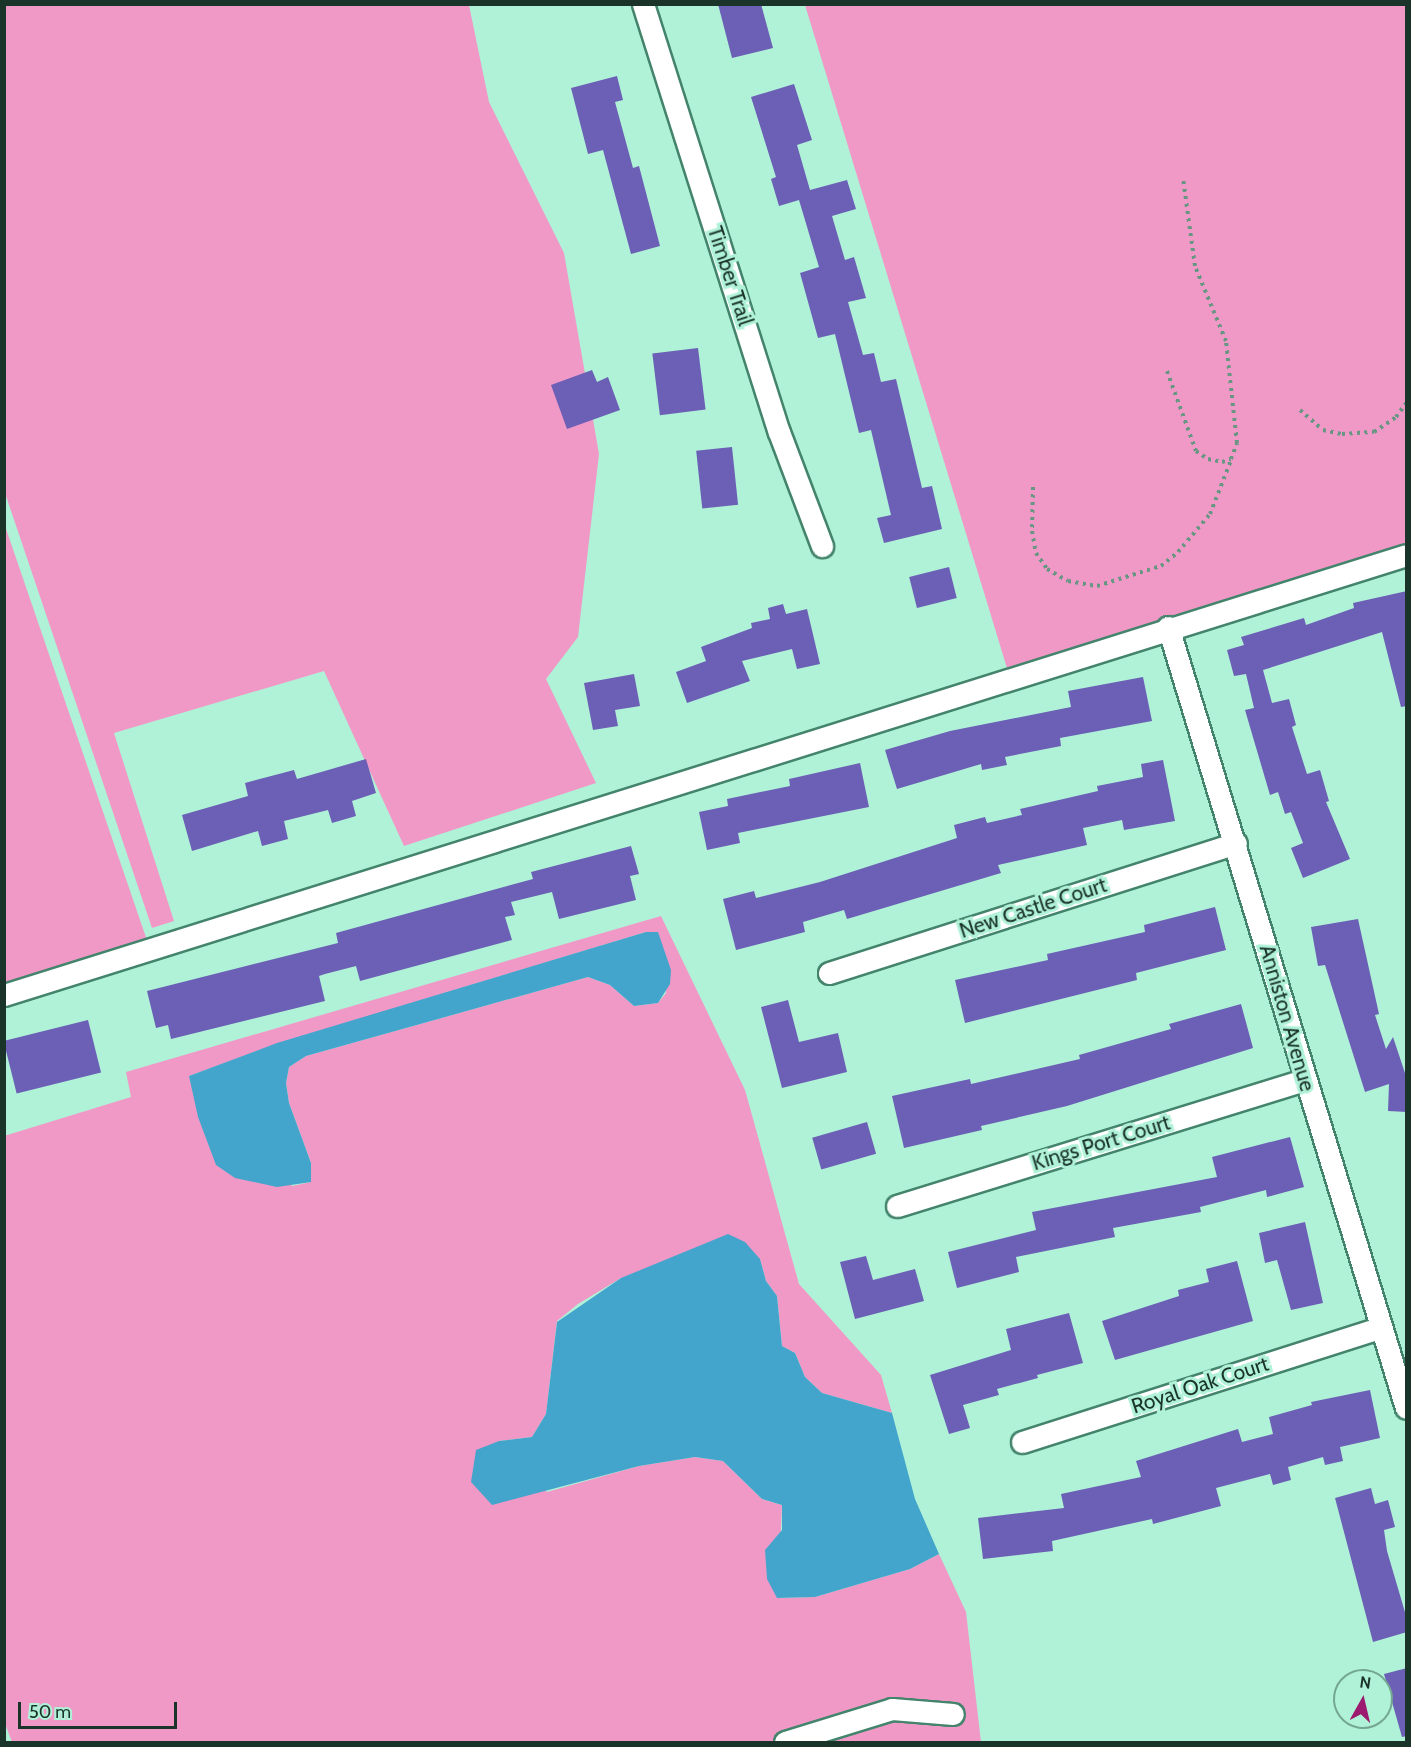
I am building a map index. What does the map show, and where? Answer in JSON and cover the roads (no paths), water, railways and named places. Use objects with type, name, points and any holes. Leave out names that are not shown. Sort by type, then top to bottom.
[{"type":"street","name":"Timber Trail","points":[[643,4],[780,432],[822,546]]},
{"type":"street","points":[[4,995],[1168,627],[1407,555]]},
{"type":"street","name":"Anniston Avenue","points":[[1168,627],[1236,843],[1379,1328],[1407,1408]]},
{"type":"street","name":"New Castle Court","points":[[829,973],[1236,843]]},
{"type":"street","name":"Kings Port Court","points":[[897,1206],[1305,1080]]},
{"type":"street","name":"Royal Oak Court","points":[[1022,1442],[1379,1328]]},
{"type":"street","points":[[785,1743],[892,1709],[952,1714]]},
{"type":"water","points":[[646,932],[658,932],[671,970],[670,984],[658,1003],[634,1006],[610,985],[588,977],[306,1056],[289,1067],[286,1083],[289,1103],[311,1163],[311,1182],[277,1187],[235,1178],[216,1165],[198,1117],[189,1076],[277,1043]]},
{"type":"water","points":[[728,1234],[745,1242],[760,1259],[766,1281],[777,1296],[782,1346],[795,1353],[805,1377],[822,1393],[892,1413],[915,1499],[939,1554],[910,1569],[815,1597],[777,1598],[767,1579],[765,1550],[782,1530],[782,1505],[762,1499],[723,1461],[695,1457],[639,1466],[492,1505],[471,1482],[476,1450],[499,1441],[532,1437],[546,1414],[557,1322],[621,1278]]}]
